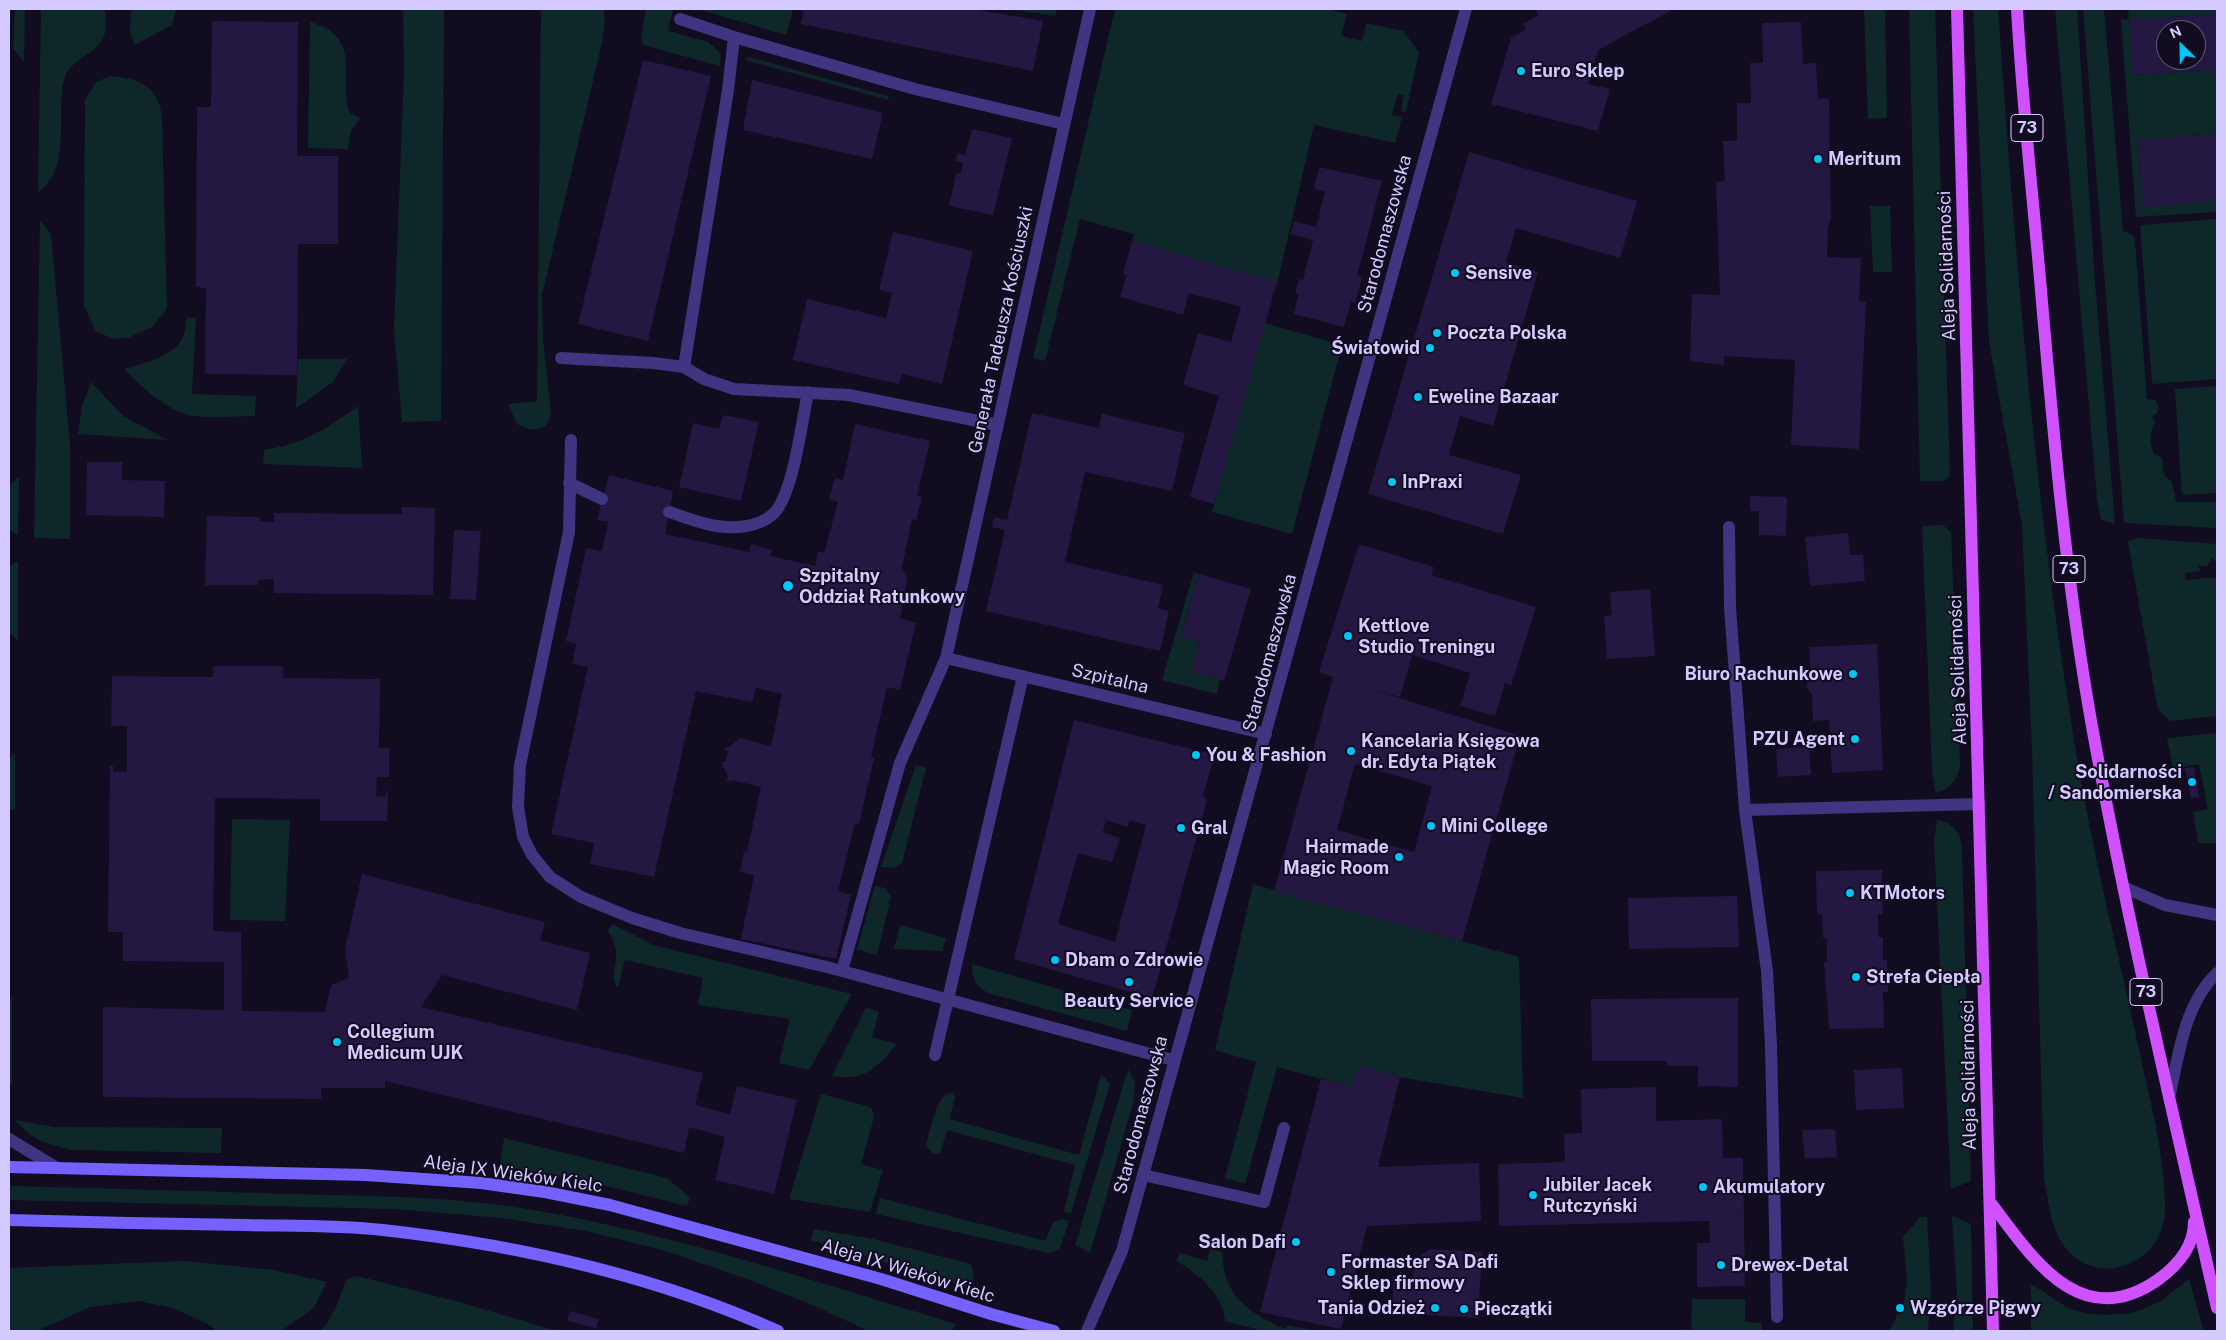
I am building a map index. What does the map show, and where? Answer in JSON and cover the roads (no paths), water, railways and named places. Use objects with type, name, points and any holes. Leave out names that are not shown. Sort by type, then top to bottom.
[{"type":"main road","name":"Aleja Solidarności","points":[[1957,9],[1993,1331]]},
{"type":"main road","name":"73","points":[[2017,9],[2047,363],[2066,552],[2093,730],[2123,887],[2217,1308]]},
{"type":"main road","name":"Aleja IX Wieków Kielc","points":[[9,1167],[405,1177],[481,1183],[545,1192],[610,1205],[882,1279],[992,1314],[1054,1331]]},
{"type":"main road","points":[[1990,1202],[2028,1254],[2049,1275],[2060,1284],[2096,1297],[2117,1296],[2140,1290],[2168,1271],[2190,1243],[2194,1228],[2194,1208]]},
{"type":"main road","points":[[9,1220],[348,1228],[489,1245],[641,1280],[726,1308],[778,1331]]},
{"type":"street","name":"Generała Tadeusza Kościuszki","points":[[842,971],[900,763],[946,658],[1090,9]]},
{"type":"street","name":"Starodomaszowska","points":[[1087,1331],[1122,1251],[1173,1060],[1266,734],[1466,9]]},
{"type":"street","points":[[680,19],[734,37],[915,89],[1064,124]]},
{"type":"street","points":[[684,367],[728,90],[734,37]]},
{"type":"street","points":[[560,358],[653,363],[684,367],[704,379],[734,389],[848,394],[998,426]]},
{"type":"street","points":[[669,512],[716,526],[734,527],[752,525],[771,516],[785,496],[808,392]]},
{"type":"street","points":[[571,440],[569,532],[520,765],[519,822],[532,855],[550,877],[564,887],[632,918],[680,933],[842,971],[1173,1060]]},
{"type":"street","points":[[569,484],[602,499]]},
{"type":"street","points":[[1730,526],[1730,607],[1745,810],[1768,971],[1772,1046],[1776,1317]]},
{"type":"street","name":"Szpitalna","points":[[946,658],[1266,734]]},
{"type":"street","points":[[935,1055],[1023,676]]},
{"type":"street","points":[[1745,810],[1979,804]]},
{"type":"street","points":[[2123,887],[2165,904],[2217,915]]},
{"type":"street","points":[[2170,1098],[2191,1014],[2197,998],[2217,974]]},
{"type":"street","points":[[1143,1175],[1264,1202],[1284,1128]]},
{"type":"street","points":[[9,1139],[57,1168]]},
{"type":"place","name":"Euro Sklep","points":[[1521,71]]},
{"type":"place","name":"Meritum","points":[[1818,159]]},
{"type":"place","name":"Sensive","points":[[1455,273]]},
{"type":"place","name":"Poczta Polska","points":[[1437,333]]},
{"type":"place","name":"Światowid","points":[[1430,348]]},
{"type":"place","name":"Eweline Bazaar","points":[[1418,397]]},
{"type":"place","name":"InPraxi","points":[[1392,482]]},
{"type":"place","name":"Szpitalny Oddział Ratunkowy","points":[[788,586]]},
{"type":"place","name":"Kettlove Studio Treningu","points":[[1348,636]]},
{"type":"place","name":"Biuro Rachunkowe","points":[[1853,674]]},
{"type":"place","name":"PZU Agent","points":[[1855,739]]},
{"type":"place","name":"Kancelaria Księgowa dr. Edyta Piątek","points":[[1351,751]]},
{"type":"place","name":"You & Fashion","points":[[1196,755]]},
{"type":"place","name":"Solidarności / Sandomierska","points":[[2192,782]]},
{"type":"place","name":"Mini College","points":[[1431,826]]},
{"type":"place","name":"Gral","points":[[1181,828]]},
{"type":"place","name":"Hairmade Magic Room","points":[[1399,857]]},
{"type":"place","name":"KTMotors","points":[[1850,893]]},
{"type":"place","name":"Dbam o Zdrowie","points":[[1055,960]]},
{"type":"place","name":"Strefa Ciepła","points":[[1856,977]]},
{"type":"place","name":"Beauty Service","points":[[1129,982]]},
{"type":"place","name":"Collegium Medicum UJK","points":[[337,1042]]},
{"type":"place","name":"Akumulatory","points":[[1703,1187]]},
{"type":"place","name":"Jubiler Jacek Rutczyński","points":[[1533,1195]]},
{"type":"place","name":"Salon Dafi","points":[[1296,1242]]},
{"type":"place","name":"Drewex-Detal","points":[[1721,1265]]},
{"type":"place","name":"Formaster SA Dafi Sklep firmowy","points":[[1331,1272]]},
{"type":"place","name":"Tania Odzież","points":[[1435,1308]]},
{"type":"place","name":"Wzgórze Pigwy","points":[[1900,1308]]},
{"type":"place","name":"Pieczątki","points":[[1464,1309]]}]
